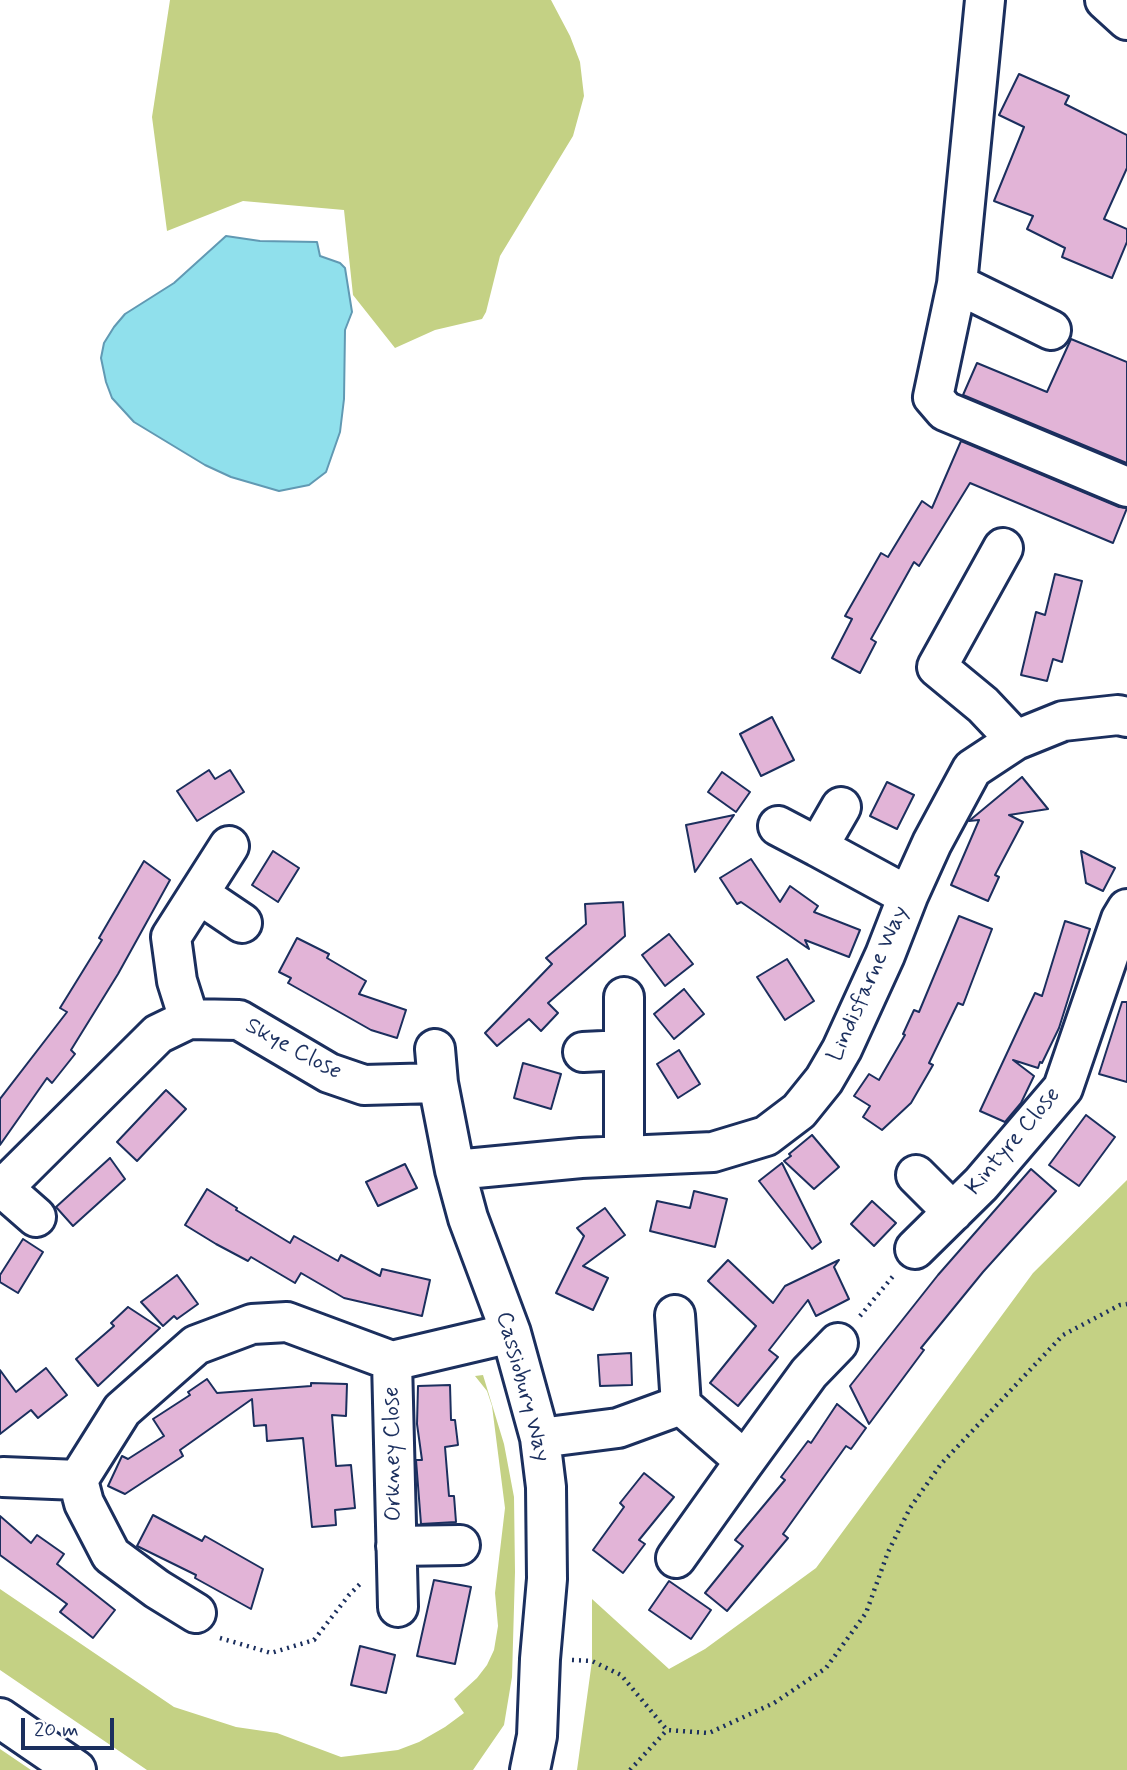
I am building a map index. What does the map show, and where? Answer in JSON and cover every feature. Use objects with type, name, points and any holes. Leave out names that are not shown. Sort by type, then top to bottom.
[{"type":"street","points":[[985,0],[957,284],[933,397],[945,411],[1127,487]]},
{"type":"street","points":[[1105,0],[1127,20]]},
{"type":"street","points":[[957,284],[1051,330]]},
{"type":"street","points":[[1003,548],[937,667],[984,705],[1016,740]]},
{"type":"street","name":"Lindisfarne Way","points":[[455,1170],[624,1156],[713,1152],[766,1136],[799,1111],[824,1080],[842,1049],[886,956],[908,896],[932,843],[972,769],[1016,740],[1063,722],[1118,715],[1127,717]]},
{"type":"street","points":[[818,847],[841,807]]},
{"type":"street","points":[[778,826],[908,896]]},
{"type":"street","points":[[189,1018],[177,981],[171,937],[229,846]]},
{"type":"street","points":[[199,894],[242,923]]},
{"type":"street","name":"Kintyre Close","points":[[915,1250],[981,1184],[1062,1087],[1121,919],[1127,909]]},
{"type":"street","points":[[624,997],[624,1156]]},
{"type":"street","name":"Skye Close","points":[[36,1217],[1,1189],[158,1034],[189,1018],[239,1020],[329,1073],[365,1085],[436,1066],[455,1170]]},
{"type":"street","points":[[583,1052],[624,1050]]},
{"type":"street","name":"Cassiobury Way","points":[[455,1170],[468,1218],[511,1333],[540,1438],[546,1487],[548,1579],[533,1753],[512,1770]]},
{"type":"street","name":"Kintyre Close","points":[[916,1175],[953,1212]]},
{"type":"street","points":[[675,1315],[681,1405],[745,1461]]},
{"type":"street","name":"Orkney Close","points":[[78,1480],[122,1410],[196,1345],[252,1324],[288,1322],[393,1361],[511,1333]]},
{"type":"street","points":[[676,1558],[809,1373],[838,1343]]},
{"type":"street","name":"Orkney Close","points":[[393,1361],[397,1576],[460,1545]]},
{"type":"street","points":[[540,1438],[618,1428],[681,1405]]},
{"type":"street","points":[[3,1477],[78,1480],[83,1503],[111,1555],[157,1589],[196,1613]]},
{"type":"street","points":[[0,1718],[76,1770]]},
{"type":"path","points":[[838,1343],[915,1250]]},
{"type":"path","points":[[540,1659],[592,1661],[621,1675],[667,1730],[709,1733],[774,1703],[826,1668],[866,1613],[888,1552],[910,1508],[941,1464],[1063,1335],[1120,1305],[1127,1304]]},
{"type":"path","points":[[196,1613],[213,1636],[271,1653],[314,1640],[365,1579],[397,1576]]},
{"type":"path","points":[[630,1770],[667,1730]]},
{"type":"green space","points":[[170,0],[551,0],[580,62],[584,96],[573,136],[500,256],[482,319],[435,330],[395,348],[353,295],[344,210],[243,201],[167,231],[152,117]]},
{"type":"green space","points":[[1127,1180],[1127,1770],[577,1770],[592,1661],[592,1599],[669,1669],[705,1649],[816,1568],[1033,1273]]},
{"type":"green space","points":[[483,1375],[504,1444],[514,1497],[515,1572],[512,1677],[504,1725],[473,1770],[147,1770],[0,1670],[0,1589],[174,1707],[236,1727],[277,1733],[341,1757],[398,1750],[445,1727],[464,1713],[454,1699],[487,1665],[494,1650],[498,1626],[495,1593],[505,1508],[492,1406],[487,1391],[475,1376]]},
{"type":"green space","points":[[0,1749],[6,1753],[31,1770],[0,1770]]},
{"type":"water","points":[[226,236],[260,241],[317,242],[320,256],[340,263],[345,268],[352,312],[345,330],[344,399],[340,432],[326,472],[309,485],[279,491],[231,477],[205,465],[134,422],[112,398],[106,382],[101,358],[104,343],[114,327],[125,314],[174,283]]},
{"type":"building","points":[[1019,74],[1069,96],[1065,104],[1127,135],[1127,168],[1104,219],[1127,229],[1127,242],[1112,278],[1062,257],[1065,248],[1027,229],[1033,216],[994,201],[1024,127],[999,115]]},
{"type":"building","points":[[1071,339],[1127,362],[1127,463],[963,395],[977,363],[1047,392]]},
{"type":"building","points":[[961,441],[1127,508],[1113,543],[970,483],[919,566],[914,562],[871,639],[876,642],[860,673],[832,658],[852,619],[845,616],[881,553],[888,557],[922,501],[932,508]]},
{"type":"building","points":[[1055,574],[1082,581],[1062,662],[1053,659],[1047,681],[1021,675],[1036,612],[1045,615]]},
{"type":"building","points":[[772,717],[794,760],[761,776],[740,734]]},
{"type":"building","points":[[209,770],[215,779],[230,770],[244,792],[197,821],[177,791]]},
{"type":"building","points":[[722,772],[750,792],[736,812],[708,792]]},
{"type":"building","points":[[1022,777],[1048,809],[1009,815],[1023,822],[995,875],[999,877],[988,901],[951,885],[979,820],[969,821]]},
{"type":"building","points":[[887,782],[914,795],[897,829],[870,816]]},
{"type":"building","points":[[734,815],[695,872],[686,825]]},
{"type":"building","points":[[273,851],[299,868],[278,902],[252,885]]},
{"type":"building","points":[[1081,851],[1115,868],[1103,891],[1086,883]]},
{"type":"building","points":[[751,859],[780,902],[790,886],[818,906],[814,912],[860,930],[849,957],[805,940],[809,949],[741,902],[737,904],[720,878]]},
{"type":"building","points":[[144,861],[170,880],[118,974],[71,1050],[75,1054],[52,1083],[47,1078],[0,1145],[0,1099],[67,1012],[60,1008],[102,940],[99,938]]},
{"type":"building","points":[[623,902],[625,936],[548,1003],[558,1013],[541,1031],[529,1019],[497,1046],[485,1033],[552,964],[546,958],[586,924],[585,904]]},
{"type":"building","points":[[959,916],[992,929],[963,1005],[958,1003],[929,1063],[933,1065],[911,1103],[882,1130],[863,1117],[870,1106],[854,1096],[869,1074],[879,1080],[905,1035],[903,1034],[914,1010],[919,1012]]},
{"type":"building","points":[[1065,921],[1090,929],[1059,1028],[1042,1063],[1040,1062],[1038,1068],[1013,1060],[1034,1076],[1021,1103],[1005,1122],[980,1111],[1035,993],[1042,996]]},
{"type":"building","points":[[669,934],[693,964],[665,986],[642,955]]},
{"type":"building","points":[[297,938],[329,954],[327,958],[366,981],[359,994],[406,1010],[397,1038],[371,1030],[288,983],[291,978],[279,972]]},
{"type":"building","points":[[787,959],[814,1001],[785,1020],[757,977]]},
{"type":"building","points":[[684,989],[704,1014],[674,1039],[654,1014]]},
{"type":"building","points":[[1122,1002],[1127,1002],[1127,1082],[1099,1074]]},
{"type":"building","points":[[679,1050],[700,1084],[678,1098],[657,1064]]},
{"type":"building","points":[[523,1063],[561,1074],[551,1109],[514,1098]]},
{"type":"building","points":[[166,1090],[186,1109],[137,1161],[117,1142]]},
{"type":"building","points":[[1086,1115],[1115,1137],[1079,1186],[1049,1165]]},
{"type":"building","points":[[812,1135],[839,1167],[814,1189],[784,1161]]},
{"type":"building","points":[[110,1158],[125,1179],[73,1226],[56,1207]]},
{"type":"building","points":[[782,1163],[821,1242],[812,1249],[759,1181]]},
{"type":"building","points":[[405,1164],[417,1188],[378,1206],[366,1182]]},
{"type":"building","points":[[1031,1169],[1056,1191],[983,1272],[921,1348],[924,1350],[869,1424],[850,1386],[938,1275]]},
{"type":"building","points":[[207,1189],[290,1243],[294,1236],[338,1261],[341,1255],[380,1276],[382,1269],[430,1280],[422,1316],[344,1298],[301,1273],[295,1283],[251,1257],[248,1261],[216,1244],[185,1225]]},
{"type":"building","points":[[694,1191],[727,1199],[715,1247],[650,1231],[657,1201],[690,1208]]},
{"type":"building","points":[[872,1201],[896,1223],[874,1246],[851,1224]]},
{"type":"building","points":[[605,1208],[625,1235],[583,1266],[608,1278],[593,1310],[556,1293],[584,1236],[577,1228]]},
{"type":"building","points":[[23,1239],[43,1252],[18,1293],[0,1282],[0,1275]]},
{"type":"building","points":[[728,1260],[773,1303],[785,1286],[839,1260],[834,1267],[849,1299],[816,1316],[808,1300],[769,1350],[778,1357],[738,1406],[710,1383],[756,1326],[708,1281]]},
{"type":"building","points":[[177,1275],[198,1304],[177,1319],[174,1316],[163,1326],[141,1302]]},
{"type":"building","points":[[128,1307],[160,1328],[98,1386],[76,1359],[114,1326],[111,1323]]},
{"type":"building","points":[[631,1353],[632,1385],[600,1386],[598,1355]]},
{"type":"building","points":[[46,1368],[67,1395],[38,1418],[31,1410],[0,1434],[0,1370],[16,1392]]},
{"type":"building","points":[[207,1379],[217,1393],[311,1386],[311,1383],[347,1384],[346,1416],[332,1415],[336,1466],[351,1465],[355,1508],[335,1510],[336,1525],[312,1527],[303,1438],[267,1441],[266,1425],[254,1426],[252,1399],[180,1450],[183,1456],[125,1494],[108,1486],[122,1456],[128,1459],[164,1436],[153,1419],[190,1395],[188,1392]]},
{"type":"building","points":[[450,1385],[451,1420],[455,1420],[458,1445],[445,1447],[449,1496],[454,1496],[456,1522],[421,1524],[416,1460],[422,1460],[417,1424],[418,1386]]},
{"type":"building","points":[[837,1404],[866,1428],[851,1449],[846,1446],[783,1534],[788,1538],[727,1611],[705,1593],[743,1546],[735,1540],[785,1480],[781,1477],[808,1441],[811,1443]]},
{"type":"building","points":[[644,1473],[674,1497],[639,1540],[645,1544],[623,1573],[593,1550],[624,1507],[620,1503]]},
{"type":"building","points":[[153,1515],[202,1541],[205,1536],[263,1569],[251,1609],[195,1578],[196,1575],[137,1546]]},
{"type":"building","points":[[0,1516],[31,1543],[37,1535],[64,1554],[57,1564],[115,1610],[93,1638],[60,1612],[67,1604],[0,1555]]},
{"type":"building","points":[[434,1580],[471,1587],[455,1664],[417,1656]]},
{"type":"building","points":[[669,1581],[711,1610],[691,1639],[649,1610]]},
{"type":"building","points":[[360,1646],[395,1655],[386,1693],[351,1685]]}]
